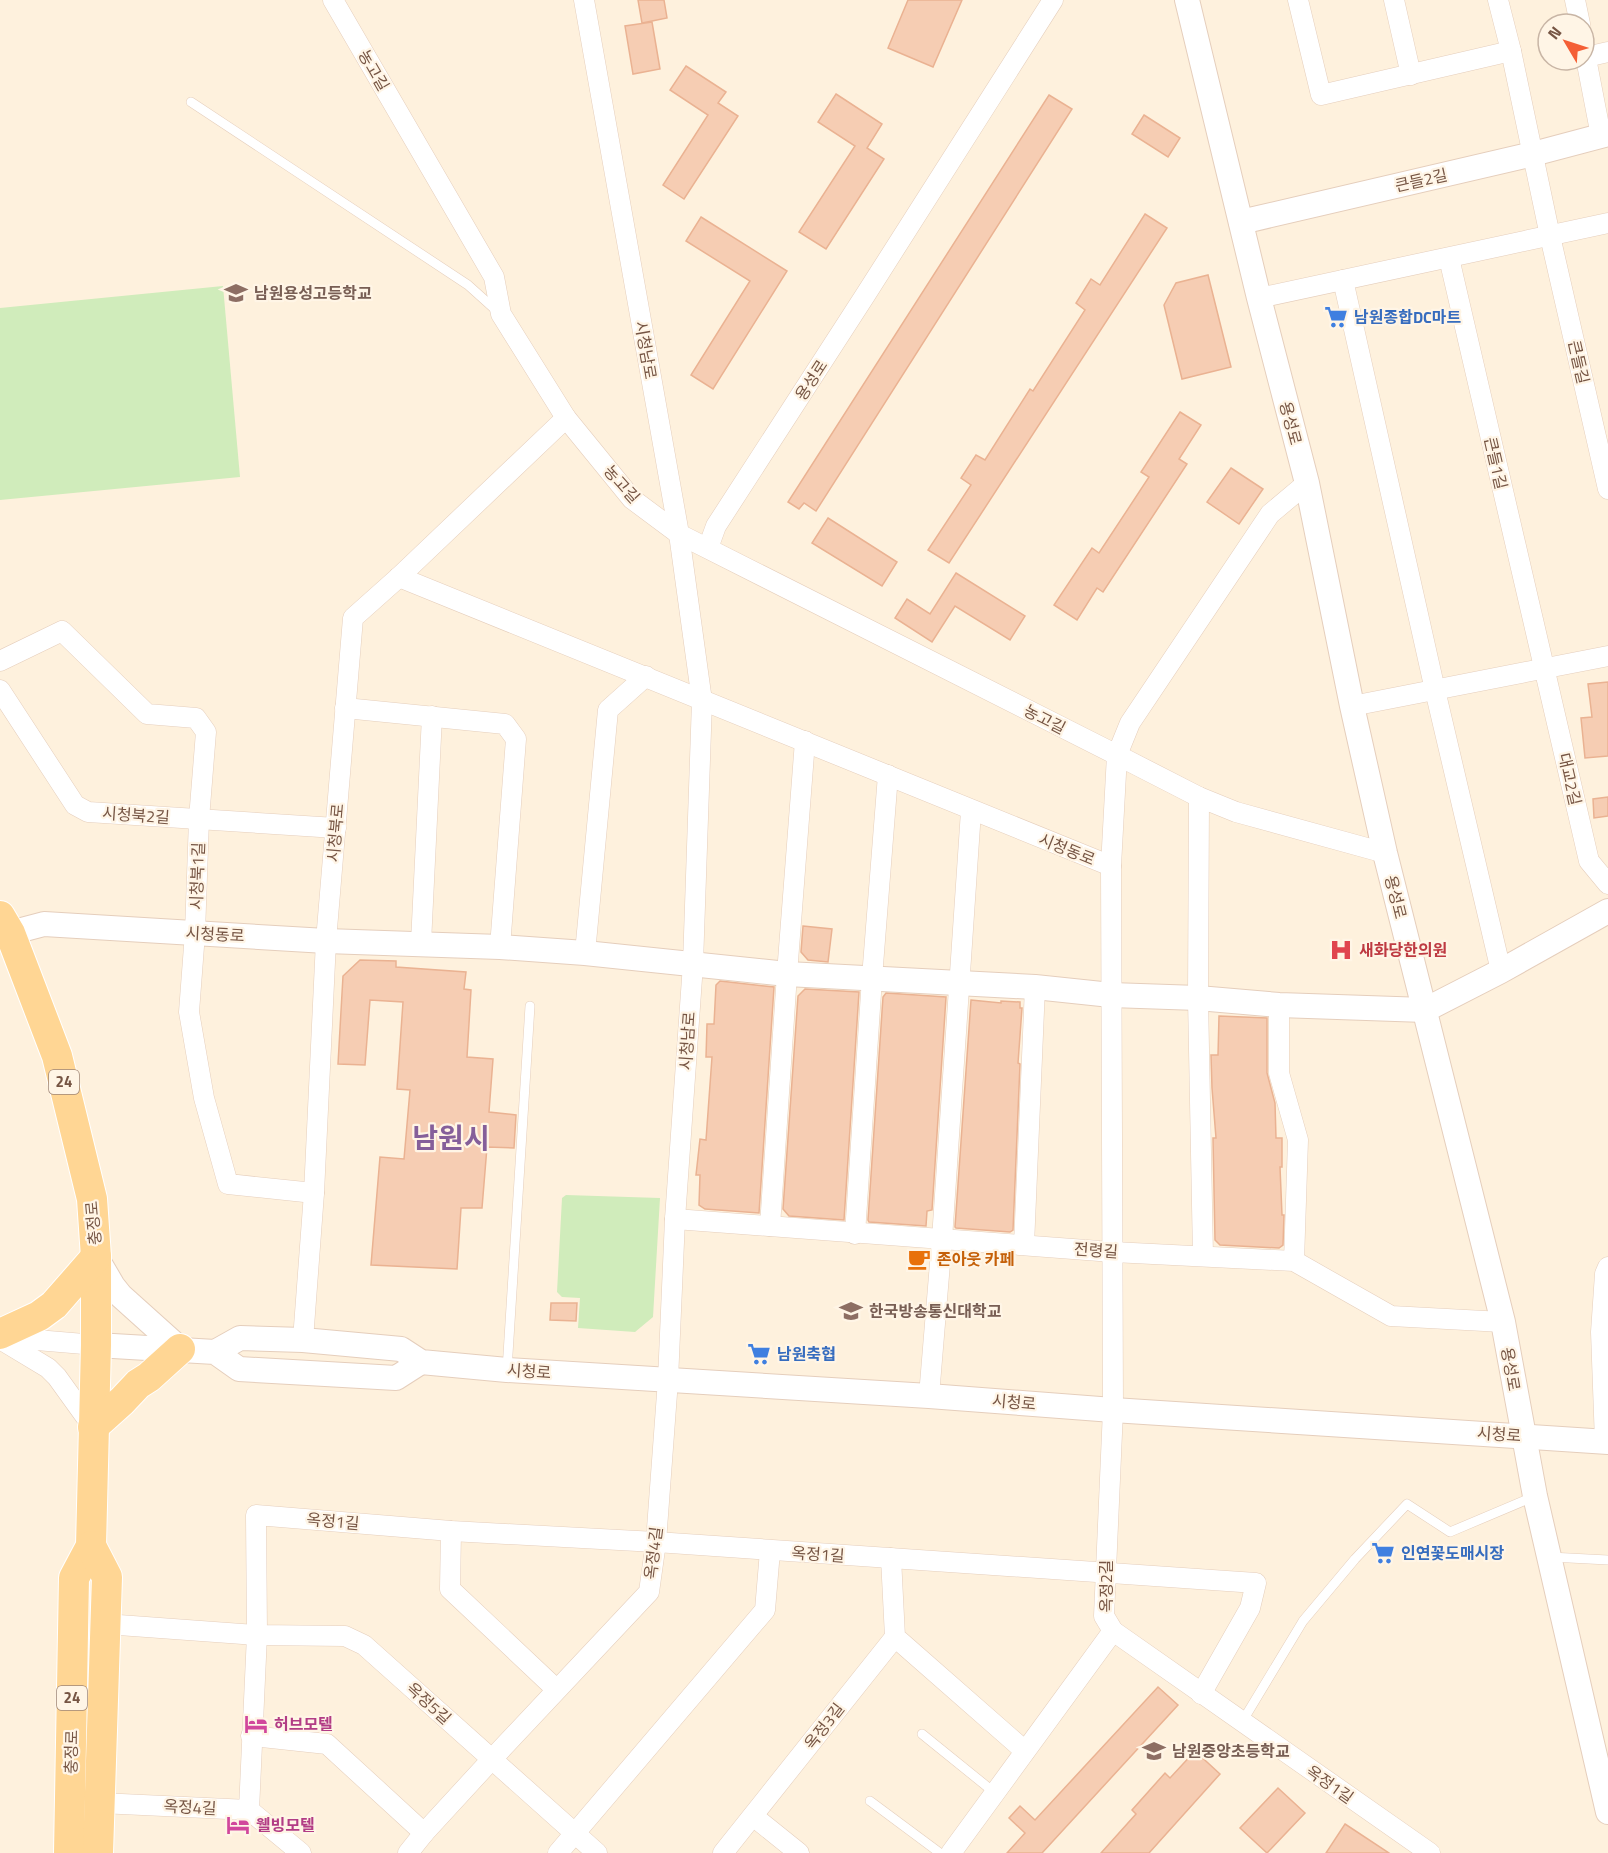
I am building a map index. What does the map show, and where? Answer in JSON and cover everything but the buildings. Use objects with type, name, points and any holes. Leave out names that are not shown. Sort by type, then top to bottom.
[{"type":"main road","name":"충정로","points":[[5,924],[57,1056],[92,1198],[96,1257],[96,1345],[91,1546],[74,1578],[69,1853]]},
{"type":"main road","points":[[0,1336],[39,1316],[54,1305],[96,1257]]},
{"type":"main road","points":[[93,1427],[138,1384],[180,1349]]},
{"type":"main road","name":"충정로","points":[[91,1546],[107,1577],[98,1853]]},
{"type":"street","name":"농고길","points":[[333,0],[494,277],[501,314],[566,418],[632,499],[679,534],[1199,798],[1236,812],[1385,853]]},
{"type":"street","name":"시청남로","points":[[584,0],[679,534],[702,700],[693,964],[675,1219],[668,1380]]},
{"type":"street","name":"용성로","points":[[708,548],[716,526],[1053,0]]},
{"type":"street","name":"용성로","points":[[1187,0],[1259,298],[1307,483],[1352,706],[1385,853],[1503,1322],[1535,1496],[1608,1812]]},
{"type":"street","points":[[1298,0],[1321,95],[1511,51]]},
{"type":"street","points":[[1394,0],[1411,75]]},
{"type":"street","name":"큰들길","points":[[1498,0],[1608,489]]},
{"type":"street","name":"큰들2길","points":[[1241,222],[1533,154],[1604,135],[1590,72]]},
{"type":"street","points":[[1259,298],[1608,223]]},
{"type":"street","name":"큰들1길","points":[[1449,258],[1544,668]]},
{"type":"street","points":[[1343,280],[1501,971]]},
{"type":"street","name":"시청북로","points":[[303,1340],[314,1193],[326,941],[353,618],[566,418]]},
{"type":"street","points":[[1111,866],[1117,755],[1130,723],[1270,514],[1307,483]]},
{"type":"street","points":[[399,577],[702,700]]},
{"type":"street","name":"시청북1길","points":[[0,661],[62,632],[147,714],[196,718],[206,732],[189,1012],[204,1098],[228,1184],[314,1193]]},
{"type":"street","points":[[1352,706],[1608,656]]},
{"type":"street","name":"대교2길","points":[[1544,668],[1589,861],[1608,884]]},
{"type":"street","points":[[585,953],[608,710],[646,676]]},
{"type":"street","name":"시청북2길","points":[[0,690],[75,805],[88,812],[336,828]]},
{"type":"street","name":"시청동로","points":[[702,700],[1111,866],[1113,1252]]},
{"type":"street","points":[[345,708],[505,724],[516,739],[500,946]]},
{"type":"street","points":[[421,944],[432,716]]},
{"type":"street","points":[[770,1226],[786,974],[805,741]]},
{"type":"street","points":[[855,1234],[888,775]]},
{"type":"street","points":[[1199,798],[1198,998],[1203,1256]]},
{"type":"street","points":[[929,1395],[971,811]]},
{"type":"street","points":[[1425,1010],[1501,971],[1608,911]]},
{"type":"street","name":"시청동로","points":[[5,924],[44,924],[326,941],[500,946],[786,974],[1035,987],[1111,995],[1198,998],[1280,1005],[1425,1010]]},
{"type":"street","points":[[1024,1245],[1035,987]]},
{"type":"street","points":[[1280,1005],[1279,1073],[1298,1140],[1294,1261]]},
{"type":"street","name":"전령길","points":[[675,1219],[1113,1252],[1294,1261],[1391,1316],[1503,1322]]},
{"type":"street","name":"옥정2길","points":[[951,1853],[1113,1631],[1104,1616],[1113,1410],[1113,1252]]},
{"type":"street","points":[[96,1257],[121,1296],[180,1349]]},
{"type":"street","points":[[1607,1442],[1604,1332],[1605,1274],[1608,1267]]},
{"type":"street","points":[[0,1336],[96,1345],[215,1352],[239,1369],[396,1378],[421,1362]]},
{"type":"street","points":[[0,1336],[48,1368],[93,1427]]},
{"type":"street","name":"시청로","points":[[215,1352],[240,1338],[303,1340],[401,1349],[421,1362],[507,1370],[929,1395],[1113,1410],[1607,1442]]},
{"type":"street","name":"옥정4길","points":[[408,1853],[556,1689],[649,1592],[656,1542],[668,1380]]},
{"type":"street","name":"옥정1길","points":[[257,1635],[256,1515],[452,1531],[656,1542],[1256,1583],[1251,1608],[1201,1694]]},
{"type":"street","points":[[452,1531],[450,1589],[556,1689]]},
{"type":"street","points":[[558,1853],[765,1610],[770,1551]]},
{"type":"street","points":[[891,1558],[895,1637],[1025,1751]]},
{"type":"street","name":"옥정5길","points":[[105,1624],[257,1635],[345,1636],[364,1645],[597,1853]]},
{"type":"street","name":"옥정1길","points":[[1113,1631],[1430,1853]]},
{"type":"street","points":[[257,1635],[249,1810],[301,1853]]},
{"type":"street","name":"옥정3길","points":[[723,1853],[895,1637]]},
{"type":"street","points":[[251,1736],[327,1744],[424,1833]]},
{"type":"street","name":"옥정4길","points":[[100,1803],[249,1810]]},
{"type":"street","points":[[753,1816],[799,1853]]},
{"type":"lane","points":[[191,102],[468,285],[501,314]]},
{"type":"lane","points":[[507,1370],[530,1006]]},
{"type":"lane","points":[[1242,1722],[1303,1621],[1355,1559],[1407,1504],[1450,1532],[1535,1496]]},
{"type":"lane","points":[[1550,1557],[1608,1560]]},
{"type":"lane","points":[[922,1734],[996,1793]]},
{"type":"lane","points":[[870,1801],[940,1853]]},
{"type":"green space","points":[[223,286],[240,477],[0,500],[0,308]]},
{"type":"green space","points":[[566,1195],[660,1198],[653,1317],[635,1332],[578,1328],[580,1298],[562,1297],[557,1292],[562,1198]]},
{"type":"place","name":"남원용성고등학교","points":[[236,293]]},
{"type":"place","name":"남원종합DC마트","points":[[1336,317]]},
{"type":"place","name":"새화당한의원","points":[[1341,950]]},
{"type":"place","name":"존아웃 카페","points":[[919,1259]]},
{"type":"place","name":"한국방송통신대학교","points":[[851,1311]]},
{"type":"place","name":"남원축협","points":[[759,1354]]},
{"type":"place","name":"인연꽃도매시장","points":[[1383,1553]]},
{"type":"place","name":"허브모텔","points":[[256,1724]]},
{"type":"place","name":"남원중앙초등학교","points":[[1154,1751]]},
{"type":"place","name":"웰빙모텔","points":[[238,1825]]},
{"type":"district","name":"남원시","points":[[451,1138]]}]
